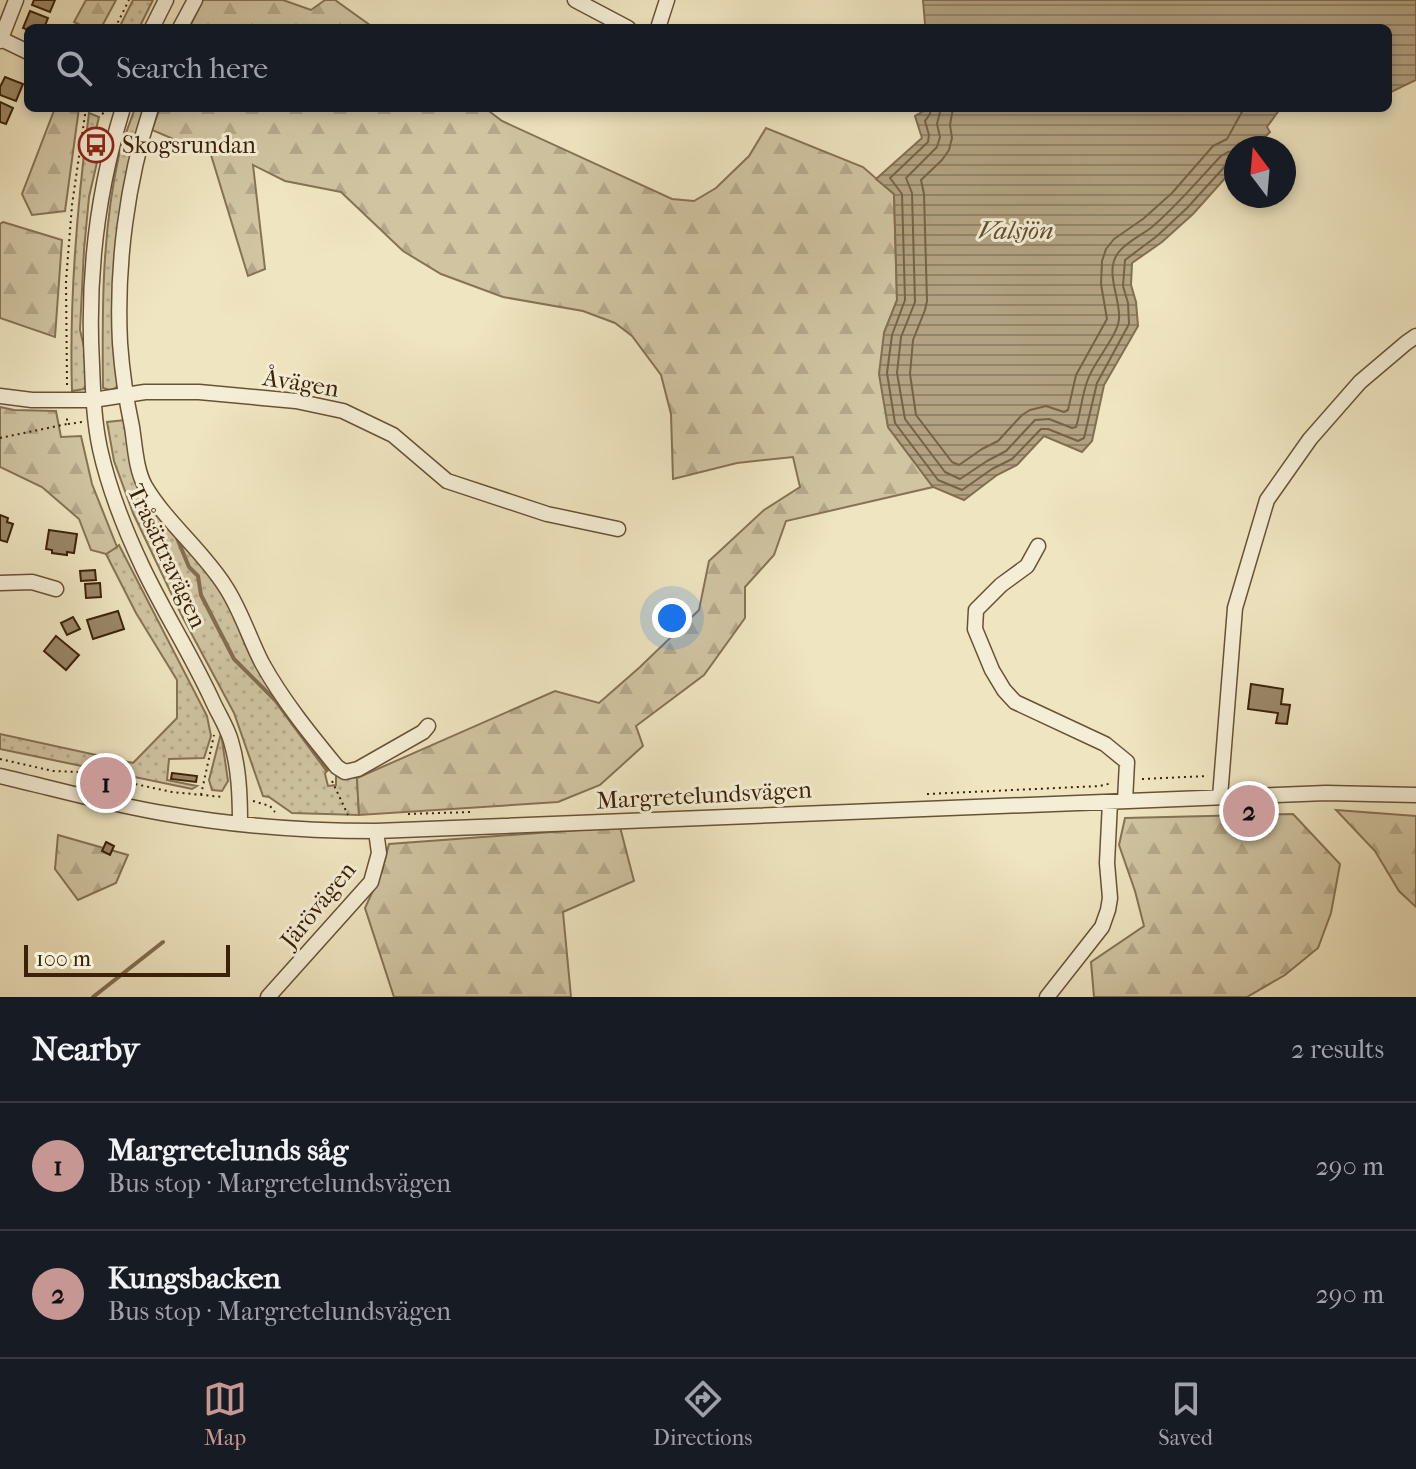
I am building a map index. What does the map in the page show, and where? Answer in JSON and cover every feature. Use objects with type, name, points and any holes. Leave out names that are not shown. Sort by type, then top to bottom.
[{"type":"street","points":[[16,0],[0,40],[24,50]]},
{"type":"street","points":[[154,24],[166,0]]},
{"type":"street","points":[[182,24],[195,0]]},
{"type":"street","points":[[575,0],[620,24]]},
{"type":"street","points":[[659,24],[667,0]]},
{"type":"street","name":"Tråsättravägen","points":[[122,112],[99,204],[91,269],[93,400],[100,449],[119,511],[149,580],[231,738],[238,768],[240,824]]},
{"type":"street","points":[[150,112],[141,139],[125,221],[120,299],[120,343],[140,474],[158,504],[203,555],[226,587],[275,685],[337,767],[345,772],[358,769],[425,731],[428,726]]},
{"type":"street","points":[[1220,797],[1235,608],[1267,500],[1310,439],[1360,382],[1416,336]]},
{"type":"street","name":"Åvägen","points":[[0,396],[32,400],[93,400],[145,392],[199,392],[296,401],[343,411],[393,435],[447,481],[547,514],[618,529]]},
{"type":"street","points":[[1038,546],[1027,566],[1001,585],[976,610],[975,629],[992,670],[1015,702],[1105,744],[1127,762],[1127,780],[1118,801],[1107,863],[1108,910],[1102,927],[1047,997]]},
{"type":"street","points":[[0,583],[32,582],[56,589]]},
{"type":"street","name":"Margretelundsvägen","points":[[0,776],[167,814],[319,831],[1326,793],[1416,795]]},
{"type":"street","name":"Järövägen","points":[[268,997],[371,882],[379,853],[376,831]]},
{"type":"path","points":[[117,24],[129,0]]},
{"type":"path","points":[[0,438],[67,424],[68,250],[87,112]]},
{"type":"path","points":[[98,112],[108,116]]},
{"type":"path","points":[[0,759],[172,792],[262,802],[276,812]]},
{"type":"path","points":[[337,767],[331,771],[332,781],[350,821]]},
{"type":"path","points":[[924,794],[1100,786],[1127,780],[1222,776]]},
{"type":"path","points":[[402,815],[470,812]]},
{"type":"green space","points":[[86,0],[116,0],[103,24],[74,22]]},
{"type":"green space","points":[[133,0],[153,0],[141,24],[121,24]]},
{"type":"green space","points":[[203,0],[283,0],[311,10],[325,0],[335,0],[368,24],[191,24]]},
{"type":"green space","points":[[53,112],[78,112],[65,211],[32,215],[22,194]]},
{"type":"green space","points":[[134,112],[146,112],[133,152],[119,381],[116,388],[110,390],[103,388],[103,300],[109,213],[119,155]]},
{"type":"green space","points":[[159,112],[490,112],[502,121],[672,199],[694,201],[716,188],[749,156],[766,128],[863,167],[894,194],[897,300],[884,333],[888,427],[933,487],[786,521],[774,555],[745,587],[745,618],[704,675],[636,726],[643,746],[600,785],[558,802],[359,815],[357,778],[555,691],[599,703],[699,610],[709,561],[764,510],[800,487],[793,457],[737,463],[673,479],[671,414],[661,375],[632,336],[615,323],[583,311],[503,297],[441,274],[403,251],[341,192],[285,181],[253,165],[265,269],[248,276],[211,155],[152,130]]},
{"type":"green space","points":[[89,113],[99,117],[92,146],[98,158],[89,197],[80,330],[86,385],[84,389],[72,391],[75,252]]},
{"type":"green space","points":[[3,222],[62,240],[55,337],[0,318],[0,224]]},
{"type":"green space","points":[[0,407],[56,411],[61,437],[81,436],[92,484],[117,547],[106,554],[91,550],[79,519],[42,487],[0,467]]},
{"type":"green space","points":[[125,420],[135,474],[192,547],[330,765],[325,774],[328,786],[336,785],[336,773],[357,778],[359,815],[292,813],[263,796],[234,713],[182,616],[133,513],[114,461],[107,422]]},
{"type":"green space","points":[[119,545],[207,716],[211,736],[204,758],[169,759],[167,780],[197,786],[192,789],[0,749],[0,734],[133,763],[177,718],[177,680],[136,613],[106,554]]},
{"type":"green space","points":[[221,733],[228,781],[222,791],[212,790],[209,780]]},
{"type":"green space","points":[[1336,810],[1416,816],[1416,907],[1399,891],[1375,851]]},
{"type":"green space","points":[[1293,814],[1340,864],[1331,913],[1318,948],[1285,975],[1247,997],[1094,997],[1091,962],[1144,926],[1119,845],[1125,818]]},
{"type":"green space","points":[[620,827],[634,881],[563,912],[571,997],[394,997],[365,908],[382,871],[389,844]]},
{"type":"green space","points":[[58,835],[128,855],[116,883],[78,900],[55,869]]},
{"type":"water","points":[[923,0],[1416,0],[1416,80],[1392,92],[1392,24],[925,24]]},
{"type":"water","name":"Valsjön","points":[[922,112],[1278,112],[1267,127],[1270,132],[1266,136],[1224,136],[1224,179],[1193,214],[1162,242],[1132,263],[1131,285],[1138,326],[1104,385],[1092,441],[1082,452],[1044,436],[1017,465],[997,475],[964,500],[933,487],[888,427],[879,374],[884,333],[897,300],[894,194],[876,179],[922,138],[915,116]]},
{"type":"building","points":[[34,0],[55,0],[50,12],[32,5]]},
{"type":"building","points":[[30,11],[48,18],[46,24],[25,24]]},
{"type":"building","points":[[5,77],[23,84],[16,101],[0,95]]},
{"type":"building","points":[[0,102],[13,108],[6,124],[0,122]]},
{"type":"building","points":[[0,515],[13,524],[7,542],[0,540]]},
{"type":"building","points":[[49,530],[77,534],[74,553],[52,553],[52,550],[46,549]]},
{"type":"building","points":[[95,570],[96,580],[81,581],[80,571]]},
{"type":"building","points":[[100,583],[101,597],[86,598],[85,584]]},
{"type":"building","points":[[118,611],[124,629],[93,639],[87,620]]},
{"type":"building","points":[[73,617],[80,629],[67,635],[61,623]]},
{"type":"building","points":[[56,636],[79,655],[66,670],[44,651]]},
{"type":"building","points":[[1251,684],[1283,689],[1281,704],[1290,705],[1287,724],[1276,723],[1278,713],[1248,709]]},
{"type":"building","points":[[172,773],[197,776],[196,782],[171,779]]},
{"type":"building","points":[[106,842],[114,846],[110,855],[102,851]]},
{"type":"waterway","points":[[177,538],[189,567],[198,576],[201,595],[234,659],[276,701],[327,770]]},
{"type":"waterway","points":[[93,997],[163,942]]},
{"type":"place","name":"Skogsrundan","points":[[96,145]]},
{"type":"place","name":"Margretelunds såg","points":[[106,783]]},
{"type":"place","name":"Kungsbacken","points":[[1249,811]]}]
